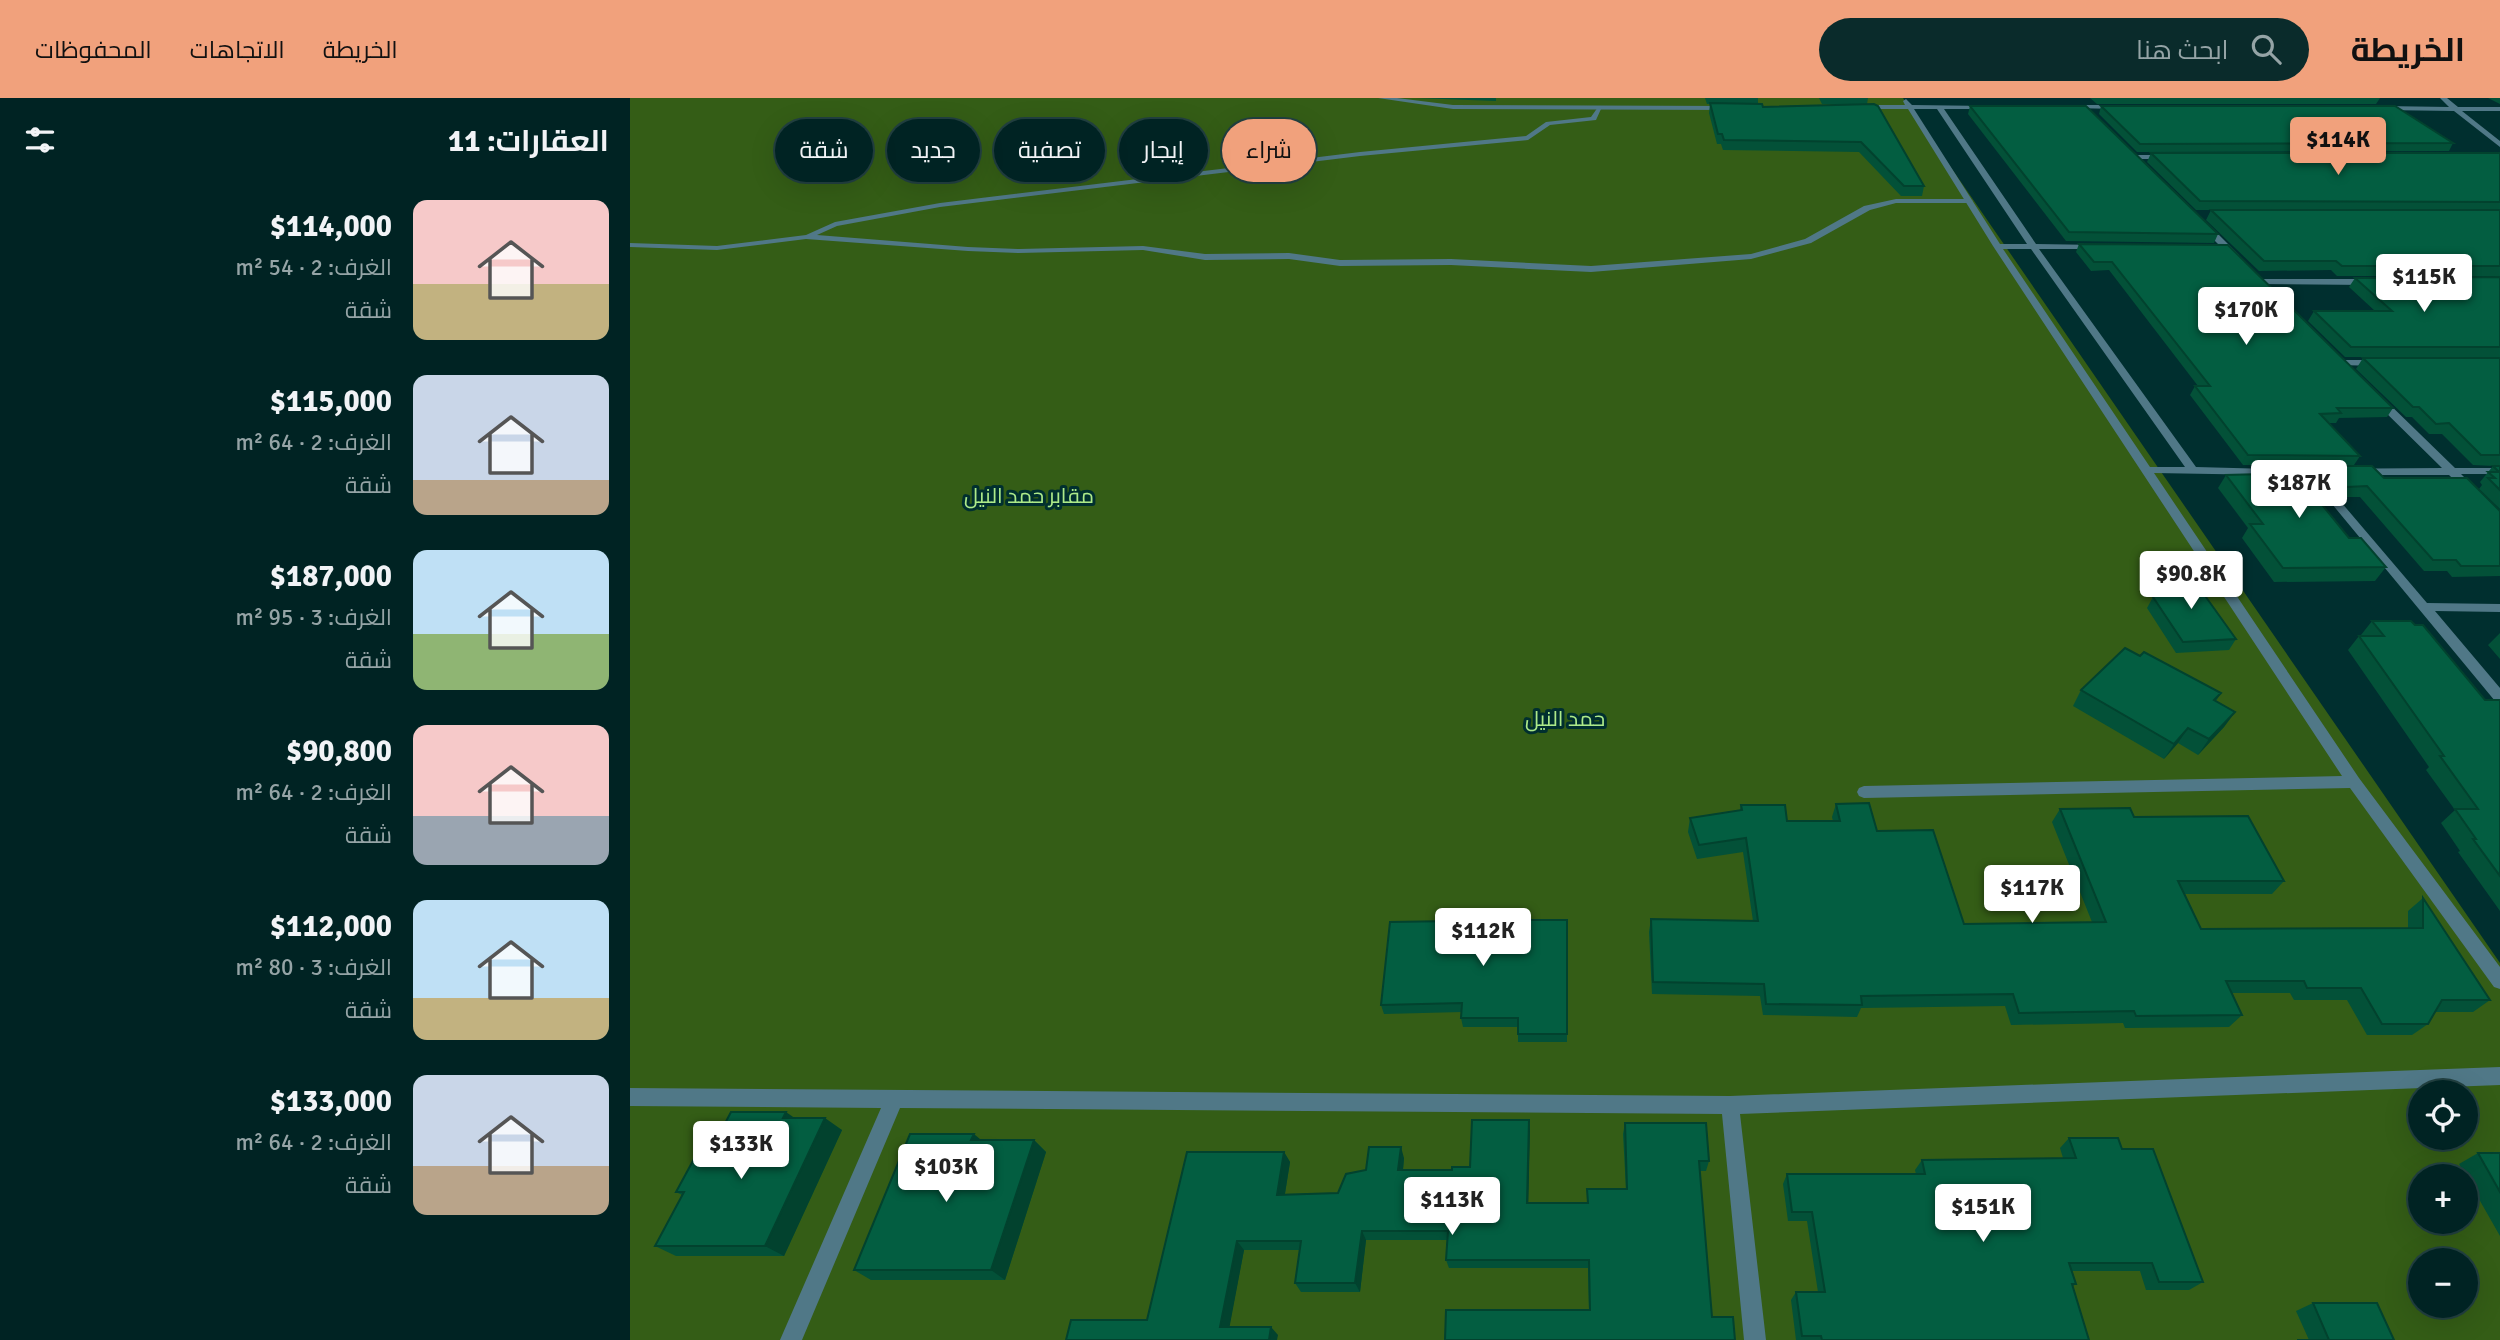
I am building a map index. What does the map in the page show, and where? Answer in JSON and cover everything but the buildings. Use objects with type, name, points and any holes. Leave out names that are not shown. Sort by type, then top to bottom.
[{"type":"street","points":[[1381,98],[1453,107],[1736,107]]},
{"type":"street","points":[[1553,98],[1554,107]]},
{"type":"street","points":[[2076,98],[2094,116]]},
{"type":"street","points":[[2443,98],[2500,145]]},
{"type":"street","points":[[1907,103],[1997,246],[2354,782],[2500,981]]},
{"type":"street","points":[[1856,107],[1907,103],[1939,107],[1992,107]]},
{"type":"street","points":[[1939,107],[2033,246],[2193,471]]},
{"type":"street","points":[[2059,107],[2127,107]]},
{"type":"street","points":[[806,237],[835,224],[940,205],[1360,154],[1528,138],[1548,123],[1594,119],[1598,108]]},
{"type":"street","points":[[2375,108],[2500,109]]},
{"type":"street","points":[[2127,149],[2146,167]]},
{"type":"street","points":[[2136,157],[2176,157]]},
{"type":"street","points":[[630,245],[718,248],[806,237],[870,239],[993,250],[1143,248],[1205,257],[1289,256],[1340,263],[1451,262],[1591,269],[1751,256],[1808,241],[1867,208],[1906,200],[1969,201]]},
{"type":"street","points":[[2208,215],[2194,215],[2245,265]]},
{"type":"street","points":[[1997,246],[2102,247]]},
{"type":"street","points":[[2213,248],[2227,249]]},
{"type":"street","points":[[2253,274],[2271,291]]},
{"type":"street","points":[[2262,282],[2374,282]]},
{"type":"street","points":[[2333,354],[2351,372]]},
{"type":"street","points":[[2342,363],[2394,363]]},
{"type":"street","points":[[2369,390],[2481,500]]},
{"type":"street","points":[[2147,470],[2500,471]]},
{"type":"street","points":[[2309,472],[2500,696]]},
{"type":"street","points":[[2424,607],[2500,608]]},
{"type":"street","points":[[1864,792],[2354,782]]},
{"type":"street","points":[[630,1097],[1730,1105],[2500,1076]]},
{"type":"street","points":[[791,1340],[894,1100]]},
{"type":"street","points":[[1730,1105],[1755,1340]]},
{"type":"green space","name":"حمد النيل","points":[[630,98],[1903,98],[2500,963],[2500,1340],[630,1340]]},
{"type":"park label","name":"مقابر حمد النيل","points":[[1029,496]]}]
